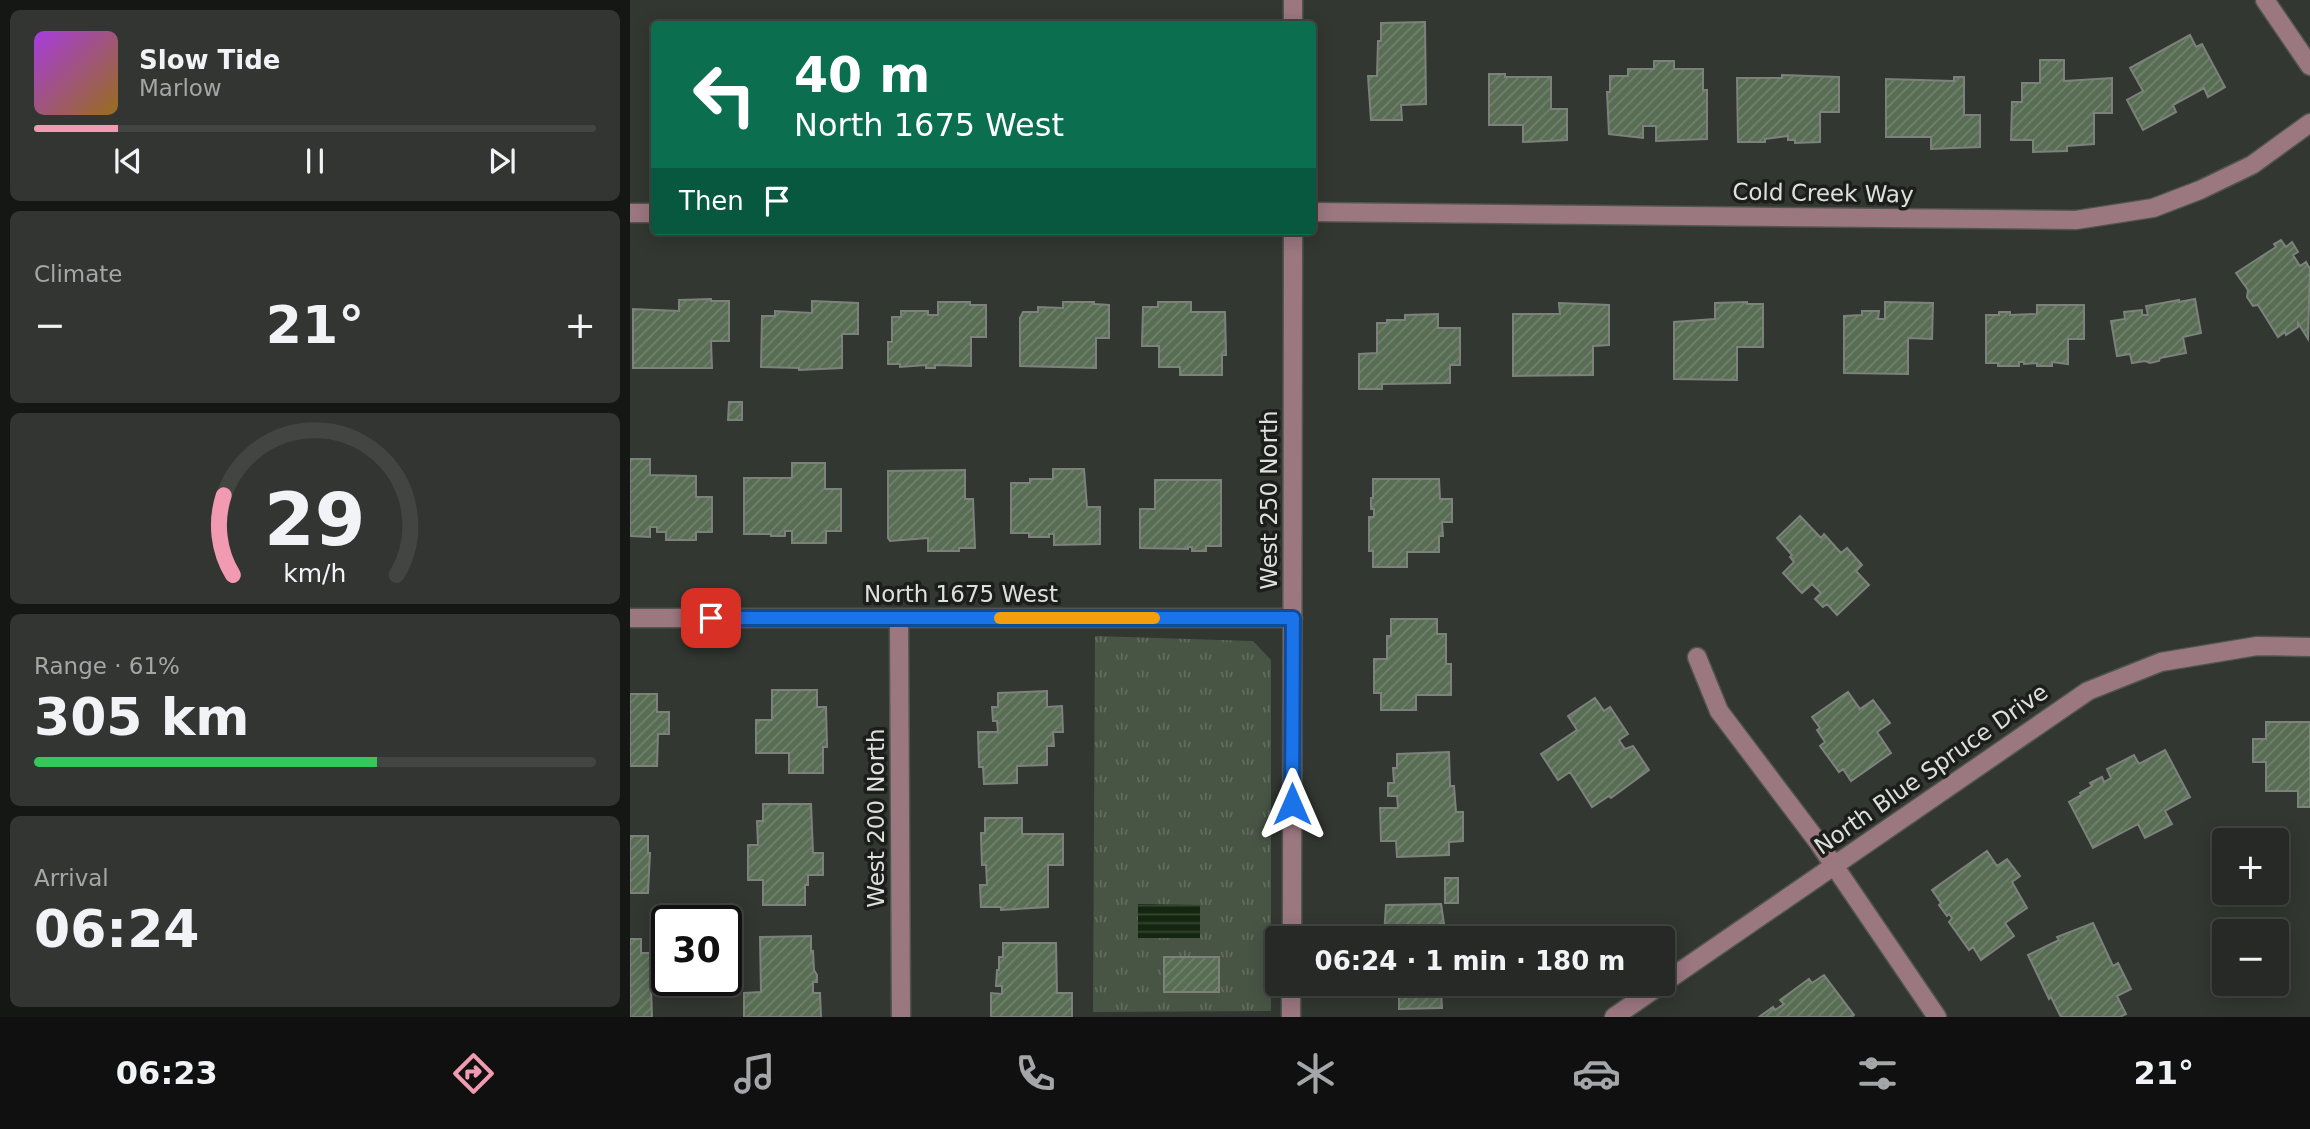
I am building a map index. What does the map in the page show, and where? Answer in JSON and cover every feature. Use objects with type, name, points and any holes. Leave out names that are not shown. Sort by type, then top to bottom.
[{"type":"street","points":[[1293,0],[1293,21]]},
{"type":"street","points":[[2265,0],[2310,66]]},
{"type":"street","name":"Cold Creek Way","points":[[1316,212],[2076,220],[2152,208],[2200,190],[2252,165],[2310,124]]},
{"type":"street","points":[[630,213],[651,213]]},
{"type":"street","name":"West 250 North","points":[[1292,926],[1293,235]]},
{"type":"street","name":"North 1675 West","points":[[630,618],[1293,618]]},
{"type":"street","name":"West 200 North","points":[[899,619],[901,1017]]},
{"type":"street","name":"North Blue Spruce Drive","points":[[1614,1017],[2088,691],[2161,662],[2257,646],[2310,647]]},
{"type":"street","points":[[1697,657],[1719,711],[1833,864],[1937,1017]]},
{"type":"street","points":[[1291,996],[1291,1017]]},
{"type":"green space","points":[[1095,636],[1253,641],[1271,660],[1271,926],[1265,926],[1265,996],[1271,996],[1271,1011],[1093,1012]]},
{"type":"shaded area","points":[[1138,904],[1200,905],[1200,938],[1138,938]]},
{"type":"building","points":[[1425,22],[1426,104],[1401,105],[1402,120],[1371,120],[1368,76],[1377,76],[1381,23]]},
{"type":"building","points":[[2190,35],[2196,47],[2202,44],[2225,87],[2208,97],[2204,88],[2173,105],[2176,112],[2143,130],[2127,100],[2143,91],[2130,68]]},
{"type":"building","points":[[2040,60],[2064,60],[2064,81],[2112,78],[2112,113],[2094,113],[2094,144],[2067,146],[2067,151],[2033,152],[2033,140],[2011,140],[2012,102],[2022,102],[2022,83],[2040,83]]},
{"type":"building","points":[[1654,61],[1674,61],[1674,69],[1703,69],[1703,90],[1707,90],[1707,139],[1656,141],[1656,126],[1643,126],[1643,138],[1609,134],[1607,92],[1610,92],[1610,76],[1628,76],[1628,69],[1654,69]]},
{"type":"building","points":[[1489,74],[1505,74],[1505,77],[1551,77],[1551,109],[1567,109],[1567,140],[1523,142],[1523,125],[1489,125]]},
{"type":"building","points":[[1782,75],[1839,77],[1839,112],[1820,112],[1820,142],[1795,143],[1795,140],[1788,140],[1788,136],[1765,139],[1765,142],[1738,142],[1737,78],[1782,78]]},
{"type":"building","points":[[1954,77],[1964,77],[1964,115],[1980,115],[1980,147],[1931,149],[1931,137],[1886,137],[1886,79],[1954,81]]},
{"type":"building","points":[[2281,240],[2286,247],[2292,242],[2298,252],[2293,255],[2300,266],[2306,262],[2310,269],[2308,339],[2298,323],[2298,327],[2278,337],[2258,305],[2253,306],[2247,297],[2248,290],[2236,273],[2276,247],[2274,244]]},
{"type":"building","points":[[2195,299],[2201,333],[2183,337],[2186,353],[2160,358],[2159,361],[2150,363],[2132,363],[2130,354],[2117,356],[2111,321],[2125,319],[2124,312],[2142,310],[2142,315],[2148,315],[2146,306]]},
{"type":"building","points":[[679,300],[729,301],[729,341],[711,341],[712,368],[633,368],[633,309],[679,311]]},
{"type":"building","points":[[812,301],[858,303],[858,334],[842,334],[842,368],[799,370],[761,367],[762,316],[775,316],[775,311],[812,313]]},
{"type":"building","points":[[938,302],[986,305],[986,337],[971,337],[971,366],[935,365],[935,368],[926,368],[926,365],[900,367],[900,364],[888,364],[888,342],[892,342],[892,317],[901,317],[901,311],[928,311],[928,315],[938,315]]},
{"type":"building","points":[[1063,302],[1109,305],[1109,338],[1096,338],[1096,368],[1020,366],[1020,318],[1023,312],[1038,312],[1038,307],[1063,308]]},
{"type":"building","points":[[1158,302],[1191,302],[1191,312],[1225,312],[1226,355],[1222,355],[1222,375],[1180,375],[1180,367],[1159,367],[1159,346],[1142,346],[1143,307],[1158,307]]},
{"type":"building","points":[[1885,302],[1933,303],[1932,339],[1908,338],[1908,374],[1844,373],[1844,316],[1862,315],[1862,311],[1879,311],[1878,319],[1885,319]]},
{"type":"building","points":[[1559,303],[1609,305],[1609,345],[1593,346],[1593,375],[1513,376],[1513,314],[1560,314]]},
{"type":"building","points":[[1715,303],[1763,304],[1763,347],[1737,347],[1737,380],[1674,379],[1674,322],[1715,319]]},
{"type":"building","points":[[2037,305],[2084,305],[2084,339],[2068,339],[2068,364],[2052,362],[2052,366],[2037,366],[2037,363],[2019,362],[2019,366],[1998,366],[1998,363],[1986,363],[1986,315],[1999,315],[1999,312],[2010,312],[2010,315],[2037,314]]},
{"type":"building","points":[[1438,314],[1438,328],[1460,328],[1460,365],[1450,365],[1450,383],[1382,384],[1382,389],[1359,389],[1359,354],[1377,353],[1377,323],[1405,320],[1405,315]]},
{"type":"building","points":[[729,402],[742,402],[742,420],[728,420]]},
{"type":"building","points":[[630,459],[650,459],[650,475],[696,476],[696,497],[712,497],[712,532],[696,532],[696,540],[666,540],[666,532],[657,532],[657,527],[650,527],[650,537],[630,536]]},
{"type":"building","points":[[792,463],[825,463],[825,489],[841,489],[841,531],[826,531],[826,543],[792,543],[792,531],[785,531],[785,536],[744,534],[744,478],[792,478]]},
{"type":"building","points":[[1053,469],[1084,469],[1087,507],[1100,507],[1100,544],[1054,545],[1054,534],[1049,534],[1049,537],[1029,537],[1029,533],[1011,533],[1011,483],[1030,483],[1030,479],[1053,479]]},
{"type":"building","points":[[965,470],[965,499],[973,499],[975,548],[928,551],[928,538],[890,541],[888,471]]},
{"type":"building","points":[[1373,479],[1439,479],[1440,499],[1452,499],[1452,522],[1442,522],[1443,536],[1439,536],[1439,552],[1407,552],[1407,567],[1373,567],[1373,551],[1369,551],[1369,517],[1374,517],[1374,509],[1371,509]]},
{"type":"building","points":[[1155,480],[1221,480],[1221,546],[1206,546],[1206,551],[1192,551],[1192,547],[1140,548],[1140,509],[1155,509]]},
{"type":"building","points":[[1800,516],[1821,538],[1824,534],[1841,553],[1847,548],[1862,565],[1856,571],[1869,585],[1837,615],[1827,604],[1823,607],[1815,599],[1821,593],[1812,584],[1802,593],[1783,573],[1794,562],[1790,557],[1792,555],[1777,538]]},
{"type":"building","points":[[1391,619],[1437,619],[1437,634],[1446,634],[1446,664],[1451,664],[1451,695],[1416,695],[1416,710],[1381,710],[1381,693],[1374,693],[1374,659],[1387,659],[1387,636],[1391,636]]},
{"type":"building","points":[[772,690],[817,690],[817,707],[826,707],[827,747],[823,747],[823,773],[789,773],[789,753],[756,753],[756,720],[772,720]]},
{"type":"building","points":[[1047,691],[1047,707],[1062,706],[1063,732],[1053,732],[1054,746],[1047,746],[1047,765],[1017,766],[1017,783],[984,784],[983,767],[979,767],[978,732],[998,732],[997,721],[993,721],[992,707],[998,707],[998,693]]},
{"type":"building","points":[[1848,692],[1860,709],[1873,700],[1890,723],[1877,732],[1891,753],[1851,781],[1843,769],[1839,772],[1820,746],[1825,742],[1812,717]]},
{"type":"building","points":[[630,694],[657,694],[657,712],[669,712],[669,734],[658,734],[657,766],[630,766]]},
{"type":"building","points":[[1595,698],[1604,711],[1610,707],[1628,734],[1619,740],[1625,749],[1633,746],[1649,770],[1611,798],[1609,796],[1592,807],[1570,772],[1558,780],[1541,754],[1577,730],[1568,716]]},
{"type":"building","points":[[2266,722],[2310,722],[2310,807],[2298,807],[2298,791],[2266,791],[2266,762],[2253,762],[2253,739],[2266,739]]},
{"type":"building","points":[[2165,750],[2190,797],[2165,811],[2172,824],[2145,838],[2138,824],[2093,848],[2069,802],[2092,786],[2090,783],[2102,777],[2104,782],[2111,778],[2107,769],[2134,755],[2139,764]]},
{"type":"building","points":[[1449,752],[1450,786],[1454,786],[1456,812],[1463,812],[1463,841],[1449,842],[1449,855],[1397,857],[1396,841],[1381,841],[1380,808],[1398,808],[1397,796],[1388,796],[1388,783],[1394,783],[1393,768],[1397,768],[1397,754]]},
{"type":"building","points":[[763,804],[811,804],[813,853],[823,853],[823,875],[808,875],[805,905],[763,905],[763,880],[748,880],[748,845],[758,845],[757,821],[763,821]]},
{"type":"building","points":[[985,818],[1022,818],[1022,834],[1063,834],[1063,865],[1048,865],[1048,907],[1001,910],[1001,907],[981,907],[980,885],[987,885],[986,865],[982,865],[981,837],[981,833],[985,833]]},
{"type":"building","points":[[630,836],[648,836],[648,893],[630,893]]},
{"type":"building","points":[[1987,851],[1997,866],[2007,859],[2020,876],[2012,882],[2027,908],[2005,923],[2014,936],[1981,960],[1973,947],[1969,950],[1949,922],[1952,918],[1949,914],[1947,916],[1939,905],[1941,903],[1932,890]]},
{"type":"building","points":[[1445,878],[1458,878],[1458,903],[1445,903]]},
{"type":"building","points":[[1441,904],[1444,924],[1385,926],[1386,905]]},
{"type":"building","points":[[2093,923],[2113,966],[2118,963],[2131,989],[2117,996],[2126,1014],[2120,1017],[2061,1017],[2051,997],[2049,999],[2028,955],[2059,940],[2057,937]]},
{"type":"building","points":[[811,936],[811,952],[813,951],[814,970],[817,975],[817,982],[813,982],[813,993],[820,993],[821,1017],[744,1017],[744,993],[761,992],[760,937]]},
{"type":"building","points":[[630,939],[641,939],[641,953],[651,953],[652,1017],[630,1017]]},
{"type":"building","points":[[1003,943],[1056,943],[1057,993],[1072,993],[1072,1017],[991,1017],[991,993],[1002,994],[1002,986],[996,986],[999,957],[1003,957]]},
{"type":"building","points":[[1164,957],[1219,957],[1219,992],[1164,992]]},
{"type":"building","points":[[1824,975],[1854,1015],[1852,1017],[1759,1017],[1773,1007],[1775,1010],[1784,1004],[1780,1000],[1809,979],[1812,983]]},
{"type":"building","points":[[1399,996],[1441,996],[1442,1008],[1399,1009]]},
{"type":"slow traffic","points":[[1000,618],[1154,618]]},
{"type":"route","points":[[711,618],[1293,618],[1292,804]]}]
